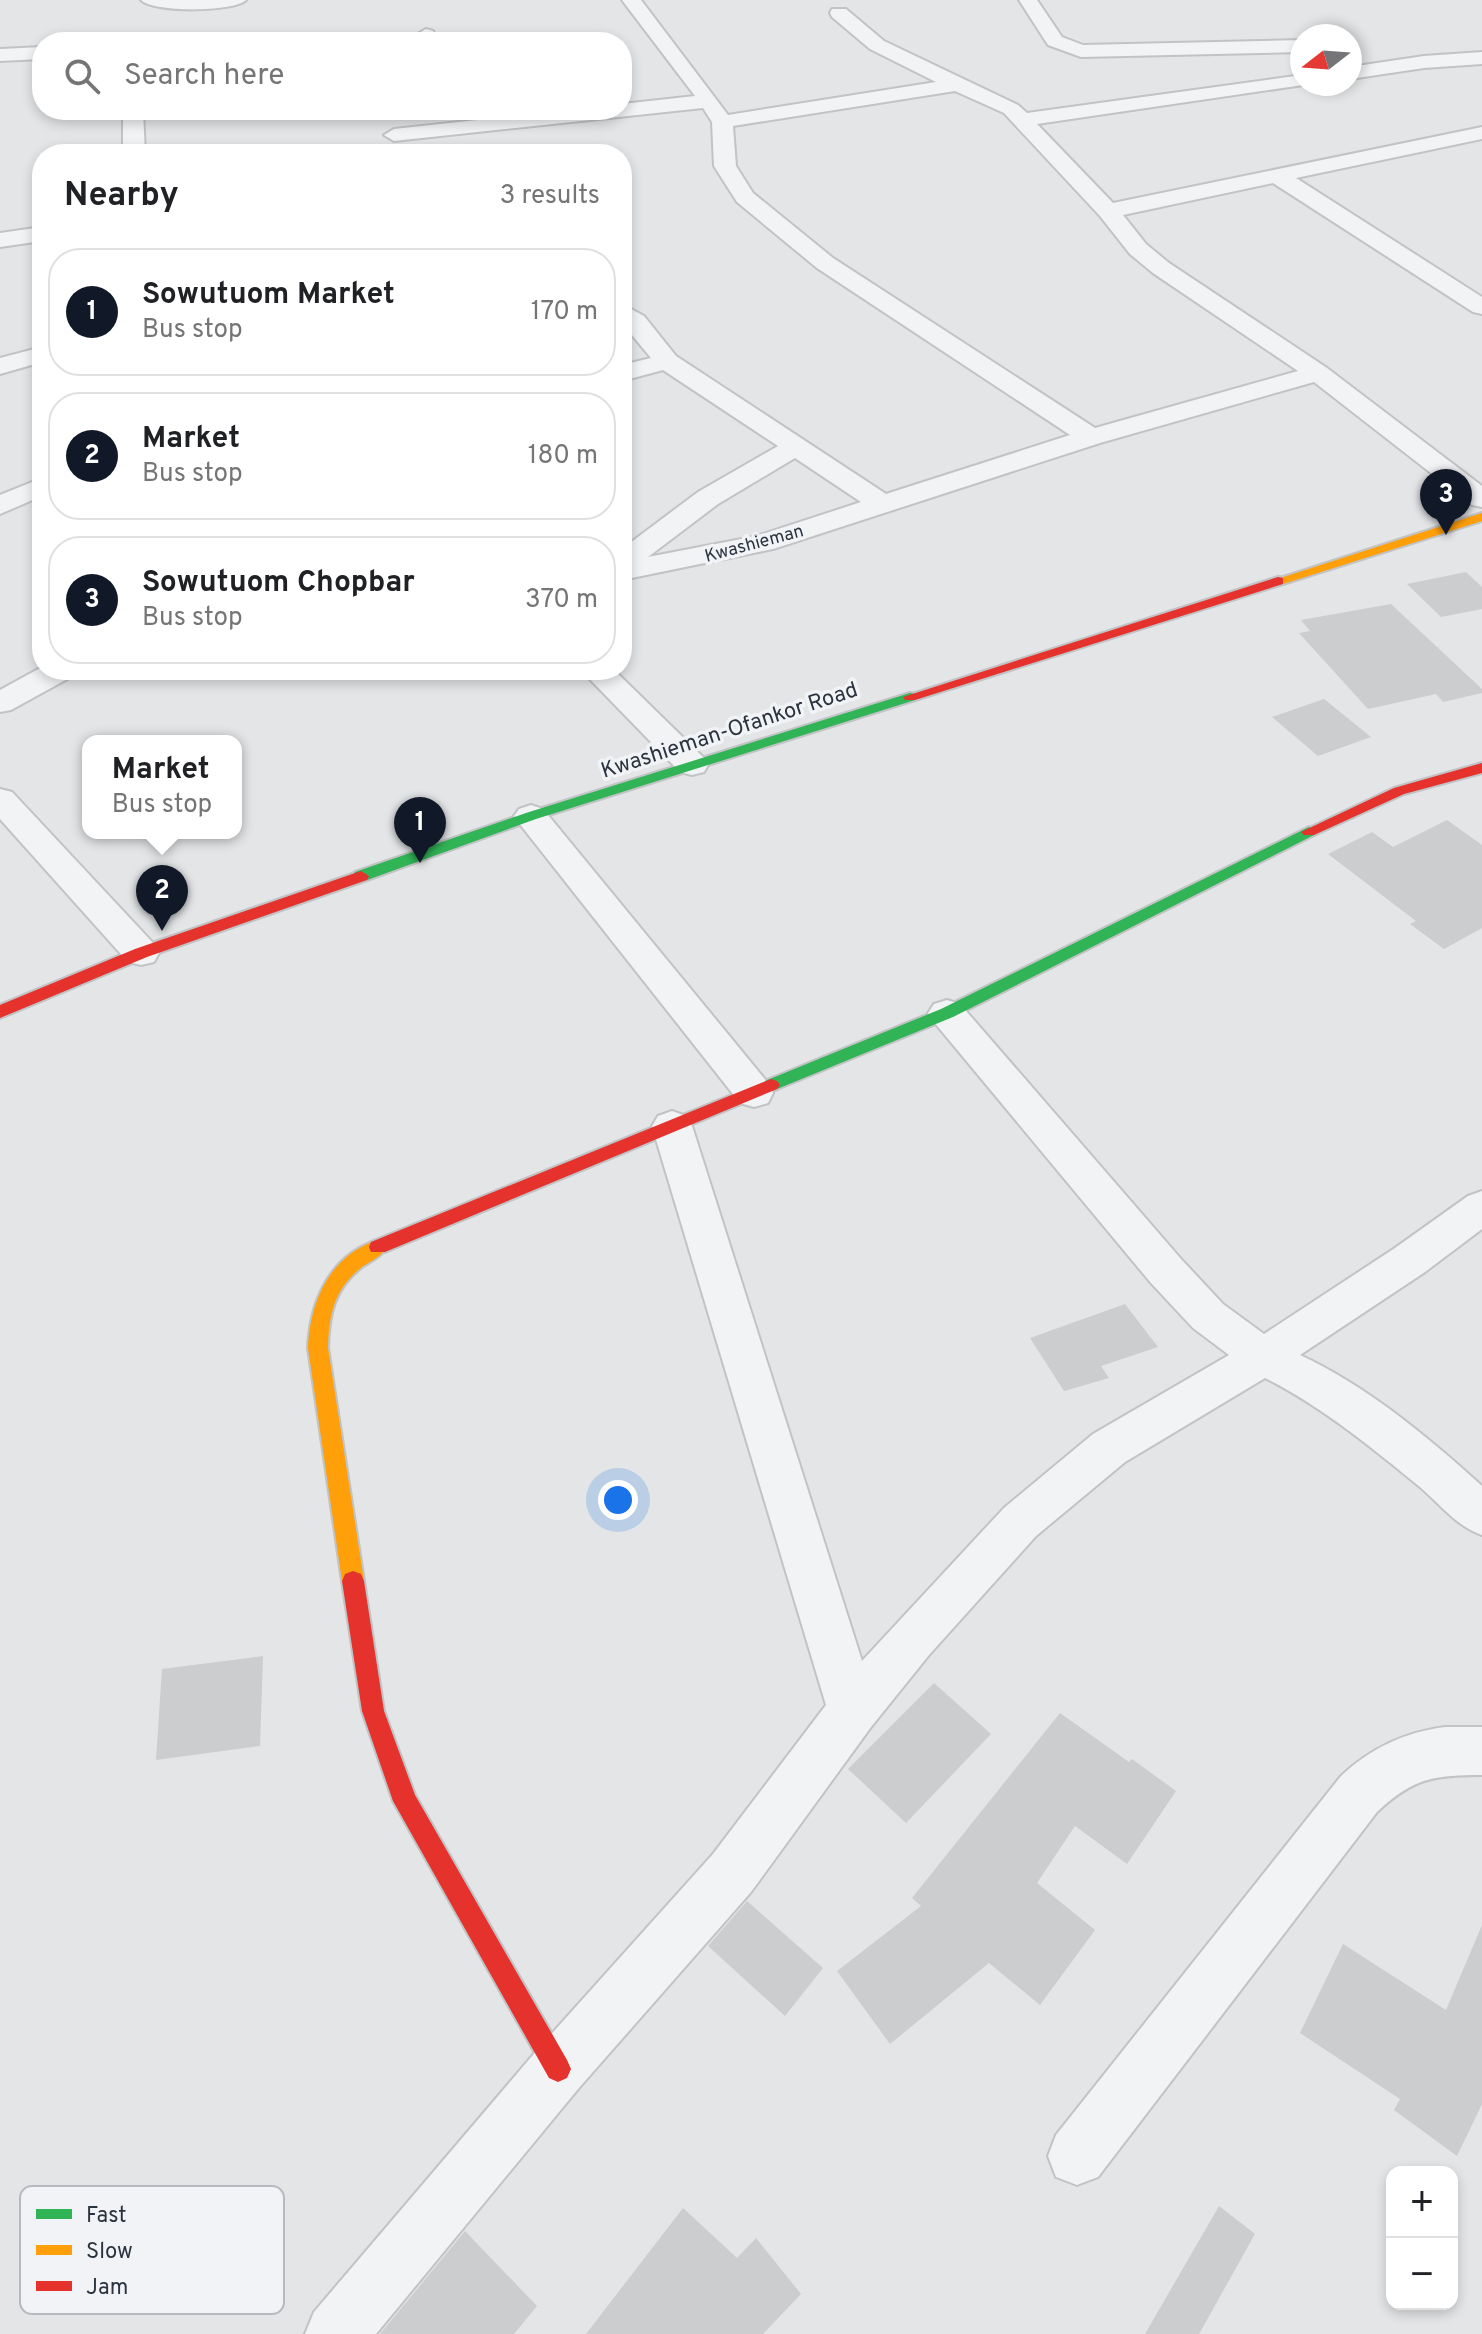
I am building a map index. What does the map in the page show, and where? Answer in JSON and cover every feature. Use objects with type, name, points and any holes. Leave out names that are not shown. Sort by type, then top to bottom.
[{"type":"street","points":[[150,0],[182,4],[237,0]]},
{"type":"street","points":[[631,0],[709,101],[722,122],[723,154],[731,178],[745,197],[771,222],[825,263],[1091,437]]},
{"type":"street","points":[[1028,0],[1055,41],[1081,51],[1290,46]]},
{"type":"street","points":[[839,13],[877,45],[993,99],[1024,120],[1108,211],[1138,249],[1161,268],[1318,373],[1482,499]]},
{"type":"street","points":[[0,55],[32,53]]},
{"type":"street","points":[[1362,71],[1482,58]]},
{"type":"street","points":[[1362,64],[1373,70]]},
{"type":"street","points":[[1024,120],[1290,83]]},
{"type":"street","points":[[722,122],[961,84]]},
{"type":"street","points":[[632,112],[709,101]]},
{"type":"street","points":[[133,120],[134,144]]},
{"type":"street","points":[[388,120],[399,144]]},
{"type":"street","points":[[406,144],[575,120]]},
{"type":"street","points":[[1108,211],[1482,133]]},
{"type":"street","points":[[1440,141],[1472,159]]},
{"type":"street","points":[[1277,176],[1482,307]]},
{"type":"street","points":[[0,240],[32,235]]},
{"type":"street","points":[[632,319],[667,361],[884,505]]},
{"type":"street","points":[[0,366],[32,357]]},
{"type":"street","points":[[632,370],[667,361]]},
{"type":"street","name":"Kwashieman","points":[[632,569],[763,543],[1091,437],[1318,373]]},
{"type":"street","points":[[632,555],[708,498],[797,446]]},
{"type":"street","points":[[0,506],[32,491]]},
{"type":"street","name":"Kwashieman-Ofankor Road","points":[[0,1012],[141,953],[531,816],[1482,517]]},
{"type":"street","points":[[0,703],[42,680]]},
{"type":"street","points":[[606,680],[692,765]]},
{"type":"street","points":[[558,2069],[405,1801],[373,1711],[318,1348],[320,1307],[334,1282],[358,1259],[389,1241],[947,1013],[1340,816],[1399,791],[1480,770]]},
{"type":"street","points":[[0,799],[141,953]]},
{"type":"street","points":[[531,816],[754,1093]]},
{"type":"street","points":[[947,1013],[1166,1271],[1208,1316],[1263,1357],[1321,1385],[1437,1474],[1482,1515]]},
{"type":"street","points":[[672,1126],[853,1710]]},
{"type":"street","points":[[336,2334],[558,2069],[732,1873],[853,1710],[912,1639],[1020,1522],[1109,1448],[1263,1357],[1410,1260],[1482,1207]]},
{"type":"street","points":[[1077,2156],[1359,1794],[1382,1771],[1440,1750],[1482,1751]]},
{"type":"building","points":[[1466,572],[1482,587],[1482,609],[1441,617],[1407,584]]},
{"type":"building","points":[[1391,604],[1482,689],[1482,693],[1443,702],[1436,694],[1368,709],[1299,633],[1310,631],[1301,620]]},
{"type":"building","points":[[1324,699],[1371,737],[1318,756],[1272,717]]},
{"type":"building","points":[[1447,820],[1482,845],[1482,928],[1444,949],[1410,924],[1416,921],[1328,854],[1372,832],[1393,847]]},
{"type":"building","points":[[1125,1304],[1158,1347],[1101,1366],[1109,1378],[1064,1391],[1030,1338]]},
{"type":"building","points":[[263,1656],[260,1746],[156,1760],[162,1669]]},
{"type":"building","points":[[934,1683],[991,1734],[906,1823],[848,1769]]},
{"type":"building","points":[[1060,1713],[1176,1791],[1127,1864],[1075,1826],[1037,1883],[1095,1930],[1040,2005],[989,1963],[890,2044],[837,1971],[921,1906],[912,1898]]},
{"type":"building","points":[[747,1901],[823,1968],[785,2016],[708,1946]]},
{"type":"building","points":[[1482,1925],[1482,2104],[1457,2156],[1394,2110],[1400,2099],[1300,2033],[1343,1944],[1446,2010]]},
{"type":"building","points":[[1219,2206],[1255,2234],[1199,2334],[1145,2334]]},
{"type":"building","points":[[683,2208],[737,2258],[756,2238],[801,2294],[763,2334],[586,2334]]},
{"type":"building","points":[[465,2231],[537,2306],[514,2334],[380,2334]]},
{"type":"traffic: fast","points":[[361,876],[531,816],[910,697]]},
{"type":"traffic: fast","points":[[771,1085],[947,1013],[1309,832]]},
{"type":"traffic: slow","points":[[1278,581],[1482,517]]},
{"type":"traffic: slow","points":[[353,1581],[318,1348],[319,1329],[321,1313],[331,1288],[349,1267],[378,1247]]},
{"type":"traffic: jam","points":[[910,697],[1278,581]]},
{"type":"traffic: jam","points":[[1309,832],[1399,791],[1482,768]]},
{"type":"traffic: jam","points":[[0,1012],[141,953],[361,876]]},
{"type":"traffic: jam","points":[[378,1247],[771,1085]]},
{"type":"traffic: jam","points":[[353,1581],[373,1711],[405,1801],[558,2069]]},
{"type":"place","name":"Sowutuom Chopbar","points":[[1446,535]]},
{"type":"place","name":"Sowutuom Market","points":[[420,863]]},
{"type":"place","name":"Market","points":[[162,931]]}]
